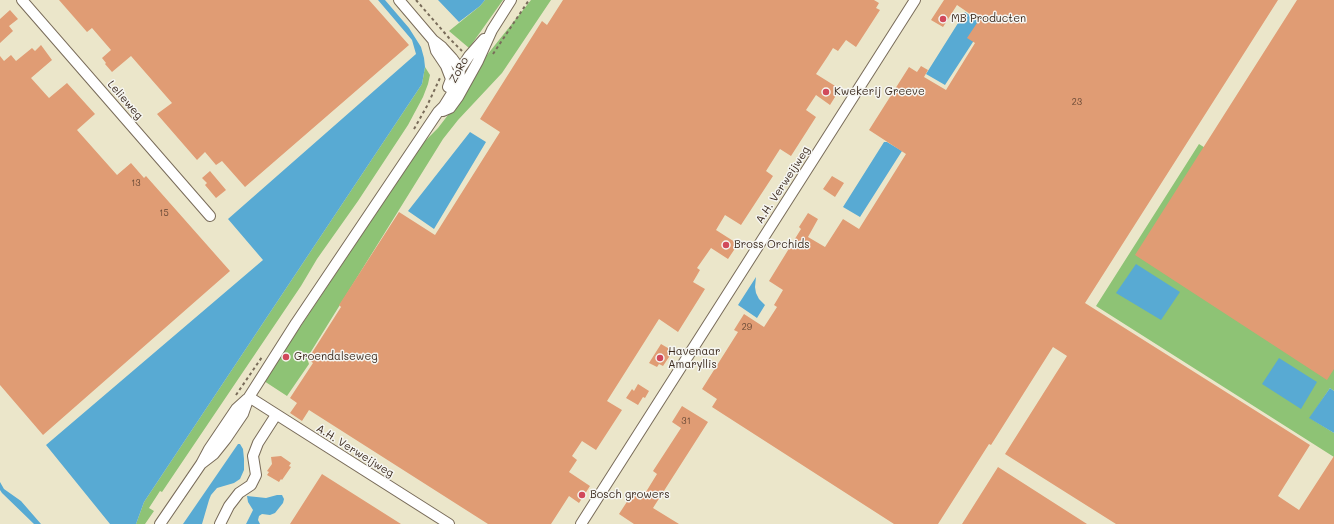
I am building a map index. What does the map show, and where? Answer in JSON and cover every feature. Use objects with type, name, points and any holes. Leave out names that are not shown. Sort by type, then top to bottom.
[{"type":"street","name":"Lelieweg","points":[[22,0],[210,216]]},
{"type":"street","points":[[160,524],[201,464],[214,454],[243,414],[248,397],[300,317],[438,112],[444,106],[460,82],[460,69],[399,0]]},
{"type":"street","name":"ZoRo","points":[[438,112],[450,108],[458,97],[478,61],[492,30],[511,0]]},
{"type":"street","name":"A.H. Verweijweg","points":[[581,524],[915,0]]},
{"type":"street","name":"ZoRo","points":[[460,69],[469,56],[492,30]]},
{"type":"street","points":[[433,40],[436,51],[446,66],[451,79],[448,87]]},
{"type":"street","points":[[438,112],[439,102],[460,69]]},
{"type":"street","name":"A.H. Verweijweg","points":[[248,397],[449,524]]},
{"type":"street","points":[[220,524],[229,506],[239,494],[251,485],[256,475],[252,456],[258,443],[276,415]]},
{"type":"path","points":[[416,0],[459,48]]},
{"type":"green space","points":[[485,0],[503,0],[469,48],[449,31],[480,6]]},
{"type":"green space","points":[[531,0],[551,0],[502,73],[458,120],[443,139],[307,358],[309,364],[287,396],[264,381],[424,142],[438,128],[458,102],[479,65]]},
{"type":"green space","points":[[425,67],[430,75],[428,84],[423,97],[408,125],[162,492],[160,491],[149,508],[154,511],[145,524],[136,524],[144,502],[422,84]]},
{"type":"green space","points":[[1199,144],[1334,230],[1334,391],[1330,388],[1310,418],[1334,433],[1334,457],[1096,306]]},
{"type":"water","points":[[378,0],[385,0],[409,28],[421,47],[425,67],[422,84],[144,502],[136,524],[110,524],[46,445],[263,260],[228,219],[416,54],[412,40]]},
{"type":"water","points":[[438,0],[485,0],[480,6],[459,22]]},
{"type":"water","points":[[965,12],[984,25],[945,85],[926,74]]},
{"type":"water","points":[[470,132],[486,142],[434,229],[408,211]]},
{"type":"water","points":[[884,142],[887,142],[902,151],[860,217],[843,207]]},
{"type":"water","points":[[1136,264],[1180,292],[1161,320],[1116,293]]},
{"type":"water","points":[[756,277],[756,293],[765,305],[757,318],[738,305]]},
{"type":"water","points":[[1279,358],[1317,382],[1301,409],[1262,384]]},
{"type":"water","points":[[1330,388],[1334,391],[1334,433],[1309,418]]},
{"type":"water","points":[[238,444],[240,444],[243,449],[244,459],[244,470],[240,479],[234,483],[217,488],[211,495],[202,524],[183,524]]},
{"type":"water","points":[[0,482],[4,489],[21,501],[41,524],[34,524],[2,493],[0,490]]},
{"type":"water","points":[[282,495],[284,499],[283,503],[275,513],[270,515],[262,514],[259,516],[258,520],[260,524],[246,524],[253,510],[248,502],[247,496],[266,498]]},
{"type":"building","points":[[59,0],[369,0],[409,45],[245,187],[222,161],[216,165],[205,152],[197,160],[157,114],[172,103],[131,56],[112,72],[102,58],[111,50],[92,28],[87,32]]},
{"type":"building","points":[[563,0],[874,0],[879,3],[876,8],[880,10],[856,47],[846,40],[838,51],[833,48],[816,74],[840,89],[830,105],[816,95],[806,110],[816,117],[791,156],[780,149],[766,171],[773,176],[741,225],[725,215],[716,230],[738,244],[728,259],[711,248],[697,268],[700,270],[693,282],[705,289],[678,332],[659,319],[607,401],[622,410],[596,450],[582,441],[572,456],[577,460],[569,472],[590,486],[579,503],[569,496],[551,524],[488,524],[309,410],[302,421],[290,413],[297,403],[290,398],[313,363],[308,359],[341,307],[339,305],[399,212],[435,235],[500,132],[480,119],[542,21],[547,25]]},
{"type":"building","points":[[944,0],[1278,0],[1085,303],[1310,445],[1278,496],[1299,510],[1334,456],[1334,524],[1116,524],[1005,454],[1067,356],[1053,347],[991,445],[989,444],[938,524],[894,524],[712,407],[717,399],[702,389],[738,332],[734,330],[744,314],[764,327],[777,307],[774,305],[783,290],[769,281],[801,229],[799,227],[808,213],[818,219],[808,237],[825,247],[843,219],[859,229],[906,154],[869,130],[909,67],[917,72],[921,66],[928,70],[924,77],[946,90],[975,43],[967,38],[979,20],[957,5],[943,27],[931,20]]},
{"type":"building","points":[[1297,0],[1334,0],[1334,369],[1327,380],[1135,255]]},
{"type":"building","points":[[10,10],[18,19],[9,26],[13,31],[0,43],[0,19]]},
{"type":"building","points":[[41,45],[52,60],[31,78],[49,98],[67,83],[95,114],[77,130],[117,175],[131,163],[144,178],[146,176],[230,271],[43,435],[0,385],[0,56],[4,61],[11,55],[16,61],[32,48],[35,51]]},
{"type":"building","points":[[210,171],[226,190],[216,198],[205,185],[207,183],[202,178]]},
{"type":"building","points":[[832,176],[844,183],[835,197],[823,189]]},
{"type":"building","points":[[661,344],[673,351],[663,366],[659,364],[657,367],[649,363]]},
{"type":"building","points":[[638,384],[649,391],[638,405],[626,398],[632,389],[634,391]]},
{"type":"building","points":[[682,406],[708,422],[653,508],[679,524],[634,524],[619,514],[632,494],[641,500],[657,474],[653,471],[681,428],[672,422]]},
{"type":"building","points":[[281,456],[291,463],[289,466],[291,467],[279,482],[267,475],[269,472],[267,471],[272,464],[271,457]]},
{"type":"building","points":[[998,467],[1087,524],[962,524]]},
{"type":"building","points":[[322,474],[401,524],[290,524]]},
{"type":"place","name":"MB Producten","points":[[943,19]]},
{"type":"place","name":"Kwekerij Greeve","points":[[826,92]]},
{"type":"place","name":"Bross Orchids","points":[[726,245]]},
{"type":"place","name":"Groendalseweg","points":[[286,357]]},
{"type":"place","name":"Havenaar Amaryllis","points":[[660,358]]},
{"type":"place","name":"Bosch growers","points":[[582,495]]}]
